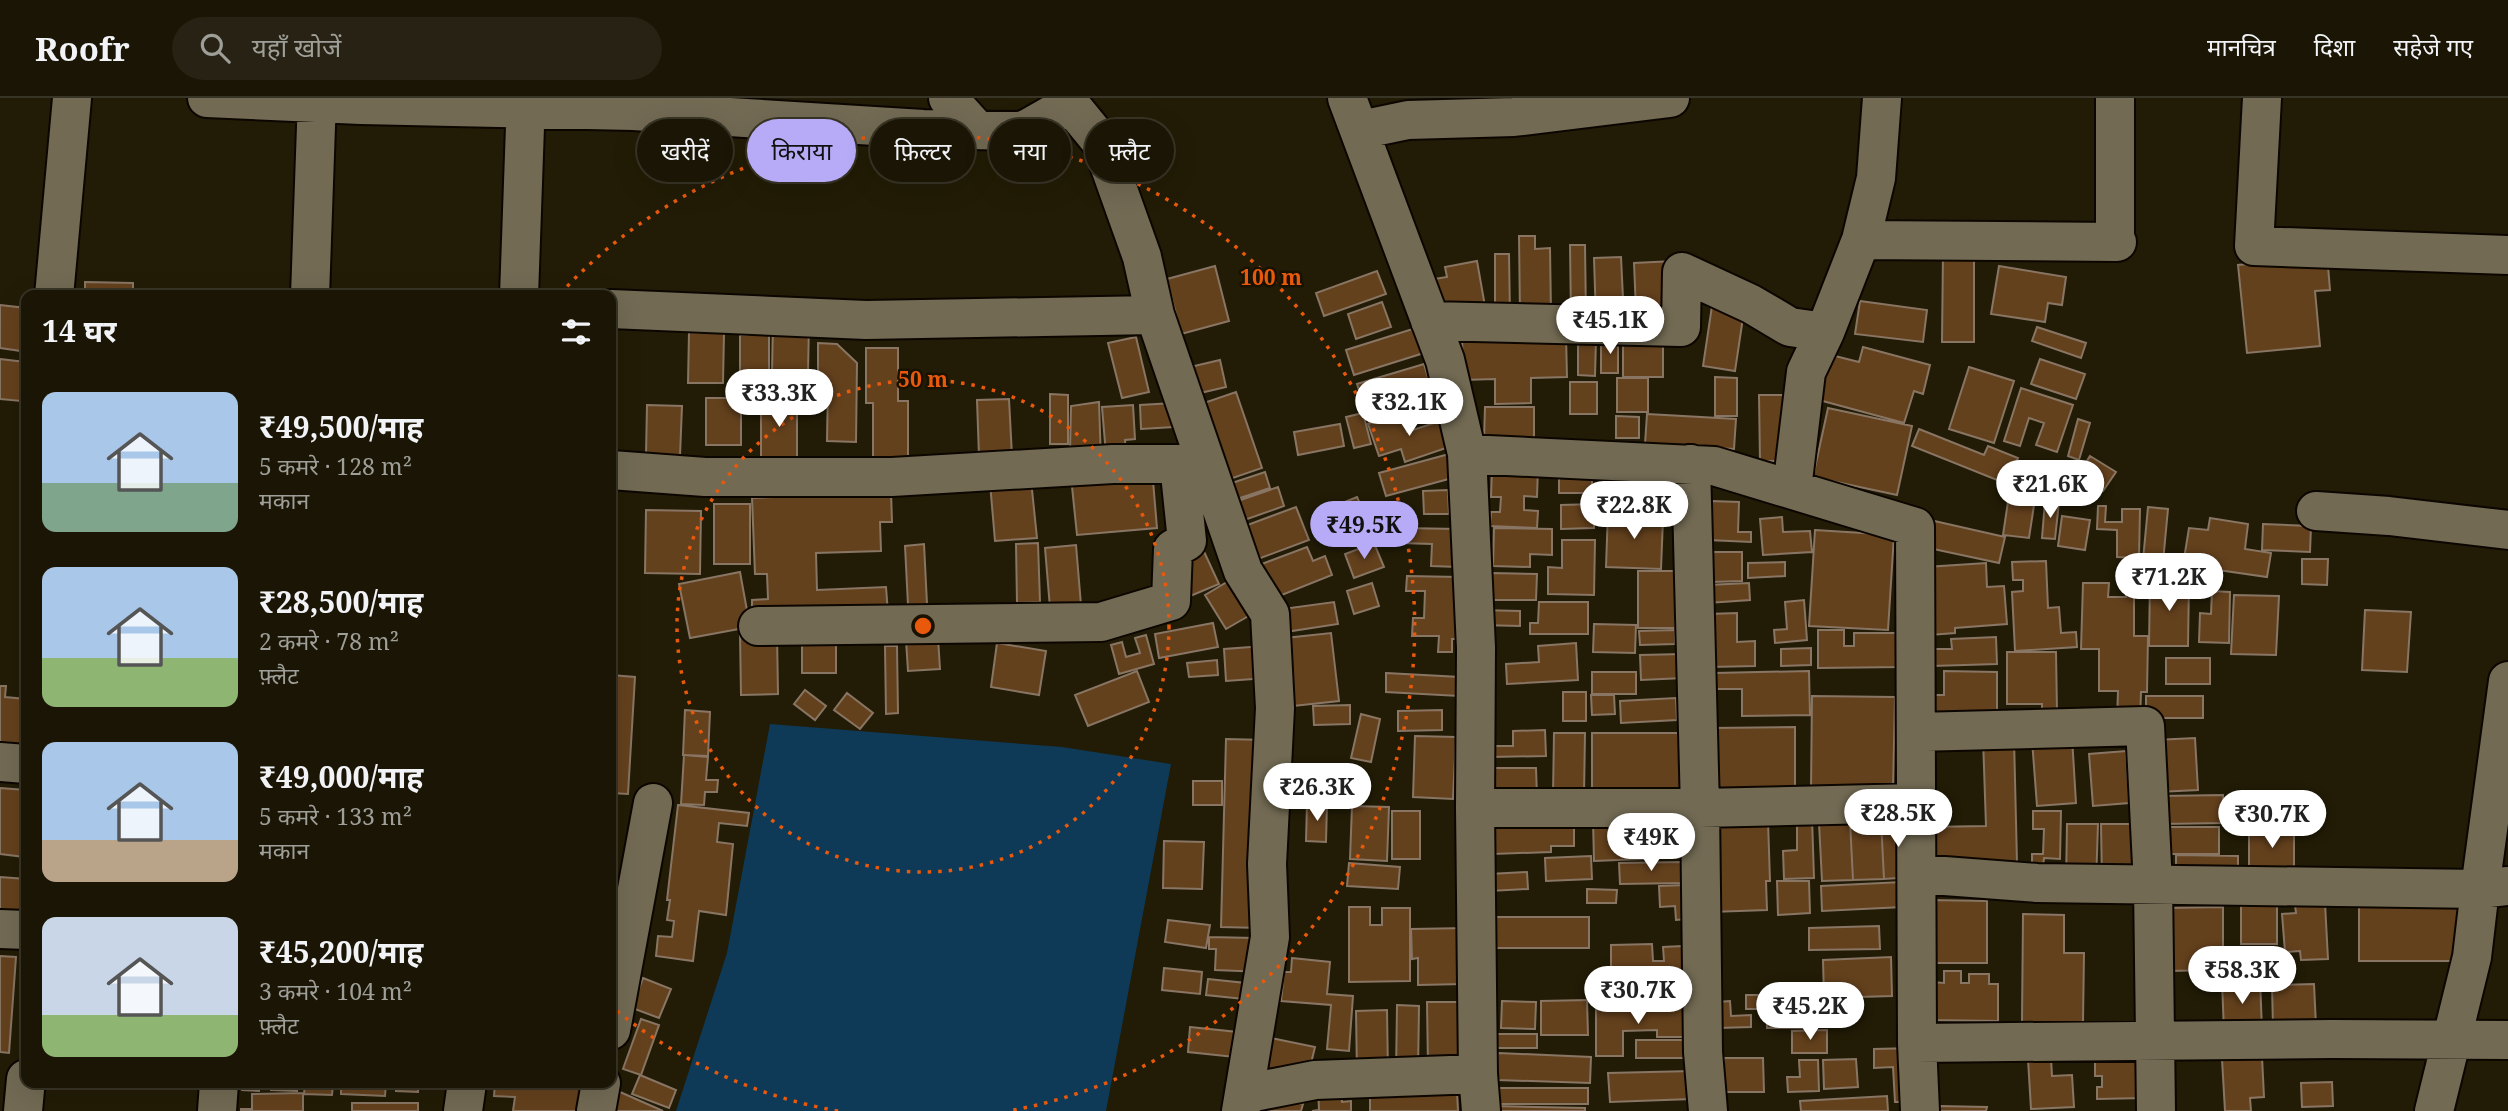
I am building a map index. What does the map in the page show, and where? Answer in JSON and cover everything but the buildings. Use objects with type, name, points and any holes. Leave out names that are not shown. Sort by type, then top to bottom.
[{"type":"street","points":[[55,290],[72,98]]},
{"type":"street","points":[[207,98],[526,103],[633,111],[729,108],[977,130],[1023,131],[1067,101],[1101,142],[1142,257],[1192,464],[1243,570],[1270,614],[1275,708],[1267,864],[1270,937],[1243,1103],[1315,1080],[1479,1093],[1476,648],[1467,454],[1445,360],[1354,114],[1408,121],[1514,117],[1670,98]]},
{"type":"street","points":[[948,98],[977,130]]},
{"type":"street","points":[[1792,489],[1806,372],[1825,332],[1861,240],[1876,178],[1882,98]]},
{"type":"street","points":[[1861,240],[2117,242],[2115,98]]},
{"type":"street","points":[[2262,98],[2255,246],[2508,255]]},
{"type":"street","points":[[310,290],[317,101]]},
{"type":"street","points":[[519,290],[526,103]]},
{"type":"street","points":[[1430,321],[1681,327],[1682,272],[1751,304],[1790,327],[1825,332]]},
{"type":"street","points":[[616,309],[866,320],[1155,315]]},
{"type":"street","points":[[1467,454],[1714,466],[1915,527],[1917,1044],[1920,1111]]},
{"type":"street","points":[[616,470],[705,477],[892,477],[1112,464],[1192,464]]},
{"type":"street","points":[[758,625],[1101,622],[1171,601],[1173,549],[1187,541],[1192,464]]},
{"type":"street","points":[[1691,464],[1703,1052],[1708,1111]]},
{"type":"street","points":[[2316,511],[2389,516],[2508,530]]},
{"type":"street","points":[[2434,1111],[2472,957],[2494,887],[2508,681]]},
{"type":"street","points":[[1916,732],[2145,726],[2153,885],[2155,1111]]},
{"type":"street","points":[[0,762],[21,764]]},
{"type":"street","points":[[616,1003],[653,803]]},
{"type":"street","points":[[1475,808],[1700,808],[1918,803]]},
{"type":"street","points":[[1918,874],[2037,883],[2494,887]]},
{"type":"street","points":[[0,929],[21,930]]},
{"type":"street","points":[[1917,1044],[2332,1039],[2508,1040]]},
{"type":"street","points":[[23,1111],[25,1088]]},
{"type":"street","points":[[217,1111],[219,1088]]},
{"type":"street","points":[[463,1111],[466,1088]]},
{"type":"street","points":[[596,1111],[600,1088]]},
{"type":"water","points":[[770,724],[1062,747],[1171,764],[1106,1111],[676,1111],[727,953]]}]
